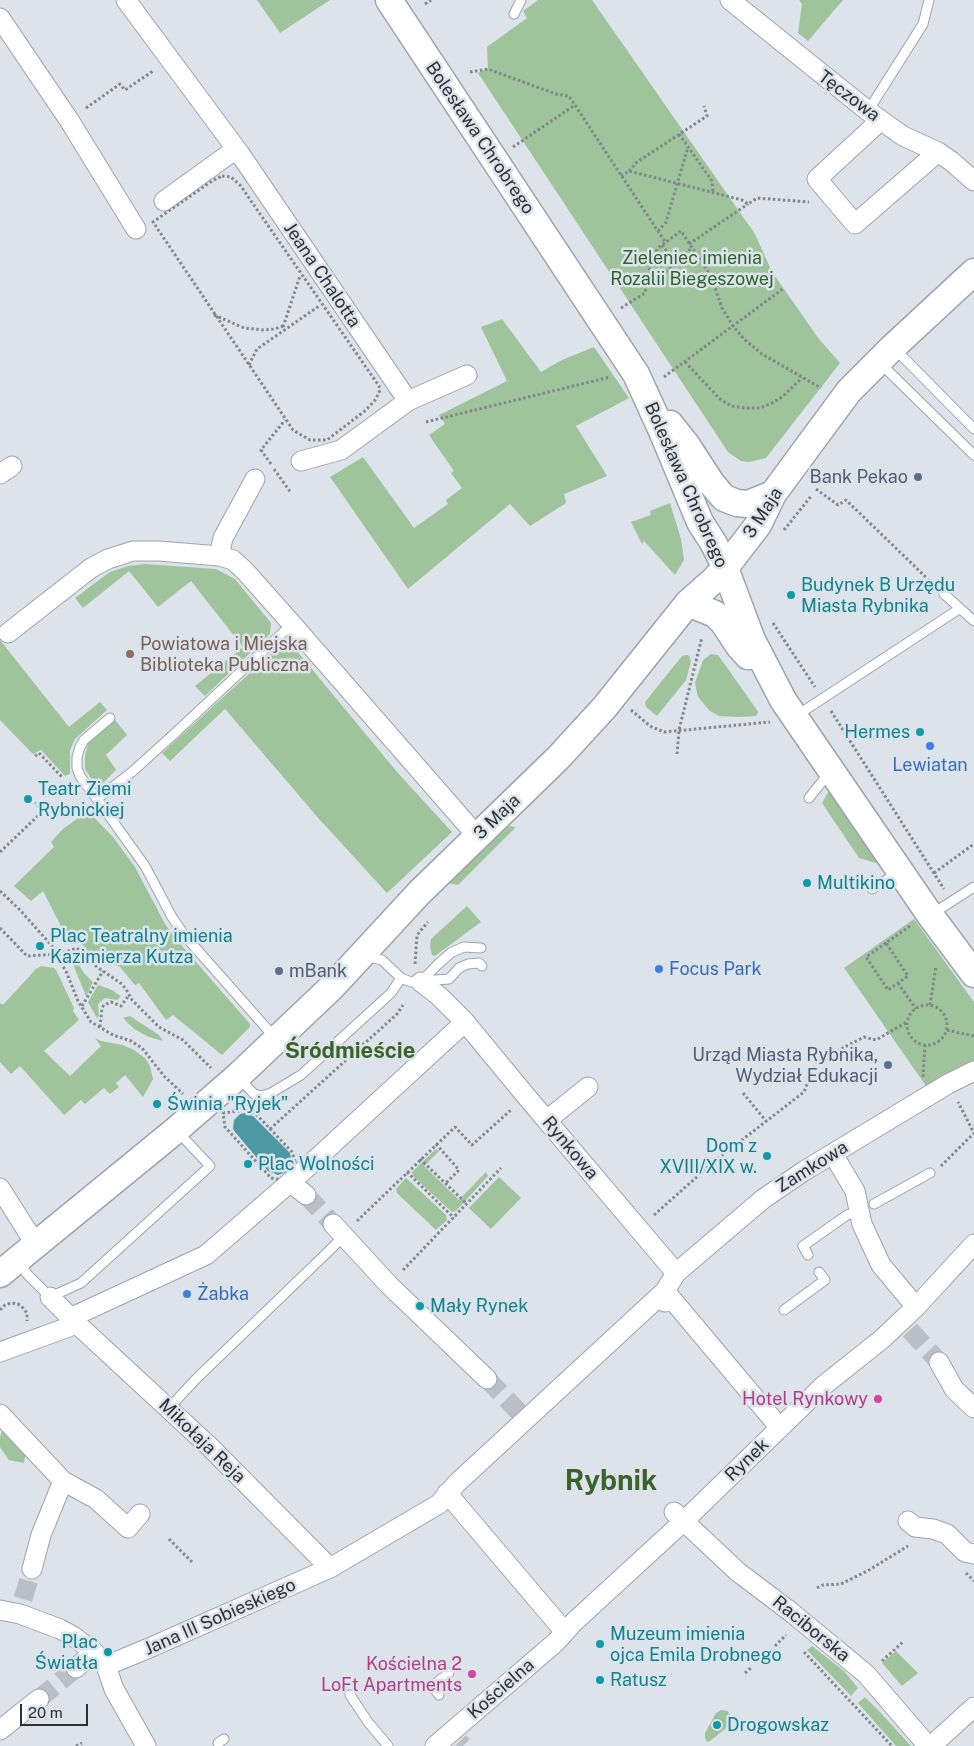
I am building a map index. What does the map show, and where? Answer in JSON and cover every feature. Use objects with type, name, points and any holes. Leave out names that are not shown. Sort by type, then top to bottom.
[{"type":"street","name":"Jeana Chalotta","points":[[126,0],[236,149],[408,400]]},
{"type":"street","name":"Bolesława Chrobrego","points":[[389,0],[628,361],[653,383],[700,522],[714,544],[752,640],[773,682],[782,720],[830,771],[900,871],[924,918],[974,974]]},
{"type":"street","name":"Tęczowa","points":[[730,0],[874,116],[903,136],[938,152],[952,161],[974,182]]},
{"type":"street","points":[[0,18],[69,120],[136,228]]},
{"type":"street","points":[[874,116],[817,179],[855,224],[938,152]]},
{"type":"street","points":[[164,201],[236,149]]},
{"type":"street","name":"3 Maja","points":[[473,840],[591,723],[688,603],[724,569],[758,525],[773,494],[849,390],[974,272]]},
{"type":"street","points":[[301,461],[341,450],[408,400],[467,375]]},
{"type":"street","points":[[653,383],[686,444],[724,498],[737,503],[748,504],[773,494]]},
{"type":"street","points":[[219,556],[223,538],[255,478]]},
{"type":"street","points":[[700,522],[706,565],[688,603],[715,614],[723,622],[739,646],[773,682]]},
{"type":"street","points":[[0,1188],[18,1259],[176,1130],[226,1073],[277,1040],[333,986],[419,893],[473,840],[292,624],[233,560],[219,556],[159,551],[133,551],[108,559],[91,568],[8,633]]},
{"type":"street","name":"Rynkowa","points":[[418,975],[465,1022],[639,1229],[668,1290]]},
{"type":"street","points":[[0,1352],[73,1321],[206,1255],[290,1182],[465,1022]]},
{"type":"street","name":"Zamkowa","points":[[668,1290],[763,1199],[804,1171],[974,1071]]},
{"type":"street","points":[[547,1120],[588,1087]]},
{"type":"street","points":[[833,1154],[866,1207],[862,1224],[881,1265],[916,1307]]},
{"type":"street","points":[[290,1182],[306,1195]]},
{"type":"street","points":[[338,1230],[389,1285],[487,1379]]},
{"type":"street","points":[[775,1427],[882,1339],[906,1325],[916,1307],[974,1244]]},
{"type":"street","points":[[564,1632],[448,1497],[526,1419],[668,1290]]},
{"type":"street","name":"Rynek","points":[[564,1632],[679,1516],[775,1427],[668,1290]]},
{"type":"street","name":"Mikołaja Reja","points":[[50,1297],[73,1321],[217,1454],[330,1568]]},
{"type":"street","points":[[939,1362],[954,1389],[974,1408]]},
{"type":"street","points":[[0,1414],[63,1481],[96,1499],[128,1528],[140,1514]]},
{"type":"street","points":[[32,1569],[41,1535],[63,1481]]},
{"type":"street","name":"Jana III Sobieskiego","points":[[76,1668],[100,1659],[156,1645],[330,1568],[448,1497]]},
{"type":"street","name":"Raciborska","points":[[679,1516],[738,1572],[791,1612],[866,1674],[930,1746]]},
{"type":"street","points":[[908,1521],[915,1527],[933,1529],[947,1534],[965,1552],[974,1554]]},
{"type":"street","points":[[0,1610],[21,1607],[73,1636],[100,1659],[114,1689],[146,1746]]},
{"type":"street","points":[[564,1611],[564,1632]]},
{"type":"street","name":"Kościelna","points":[[435,1746],[556,1642],[564,1632]]},
{"type":"street","points":[[0,1730],[39,1699]]},
{"type":"street","points":[[930,1746],[974,1707]]},
{"type":"lane","points":[[514,14],[521,0]]},
{"type":"lane","points":[[874,116],[923,24],[929,0]]},
{"type":"lane","points":[[885,354],[974,429]]},
{"type":"lane","points":[[885,354],[974,455]]},
{"type":"lane","points":[[944,594],[974,621]]},
{"type":"lane","points":[[782,720],[823,699],[958,608]]},
{"type":"lane","points":[[97,799],[132,772],[292,624]]},
{"type":"lane","points":[[110,718],[87,738],[80,747],[77,764],[81,778],[145,866],[172,917],[185,936],[277,1040]]},
{"type":"lane","points":[[809,798],[830,771]]},
{"type":"lane","points":[[872,889],[900,871]]},
{"type":"lane","points":[[924,918],[974,887]]},
{"type":"lane","points":[[362,955],[382,960],[401,978],[412,982],[418,975],[452,952],[464,947],[481,948]]},
{"type":"lane","points":[[418,975],[449,978],[459,968],[468,964],[479,963],[482,966]]},
{"type":"lane","points":[[226,1073],[254,1094],[262,1096],[271,1094],[301,1075],[391,993],[401,978]]},
{"type":"lane","points":[[18,1259],[27,1274],[50,1297],[81,1283],[210,1166],[176,1130]]},
{"type":"lane","points":[[808,1255],[803,1246],[847,1215],[930,1173]]},
{"type":"lane","points":[[168,1409],[197,1378],[333,1248],[338,1230]]},
{"type":"lane","points":[[784,1310],[825,1280],[819,1272]]},
{"type":"lane","points":[[439,1695],[432,1686],[449,1672]]},
{"type":"lane","points":[[350,1695],[368,1722],[388,1746]]},
{"type":"path","points":[[426,4],[431,0]]},
{"type":"path","points":[[69,120],[120,84],[125,90],[158,68]]},
{"type":"path","points":[[470,72],[488,69],[556,94],[568,96],[658,231],[668,253],[677,259]]},
{"type":"path","points":[[511,148],[575,105]]},
{"type":"path","points":[[621,176],[629,171],[637,162],[707,116],[704,106]]},
{"type":"path","points":[[679,134],[712,180],[713,192]]},
{"type":"path","points":[[658,231],[666,222],[688,147]]},
{"type":"path","points":[[221,160],[376,380],[380,390],[379,395],[366,410],[327,440],[316,441],[300,436],[285,420],[153,222],[216,178],[224,176],[232,178]]},
{"type":"path","points":[[629,171],[742,200],[748,204]]},
{"type":"path","points":[[689,244],[757,198],[821,203],[835,200]]},
{"type":"path","points":[[618,310],[645,293],[651,262],[655,253],[681,231],[711,276],[722,308],[744,339],[757,351],[824,390]]},
{"type":"path","points":[[646,285],[674,266],[677,259],[692,248]]},
{"type":"path","points":[[283,328],[301,272]]},
{"type":"path","points":[[653,383],[685,362],[784,288]]},
{"type":"path","points":[[249,366],[251,358],[257,349],[283,328],[322,304]]},
{"type":"path","points":[[214,315],[244,328],[264,330],[283,328]]},
{"type":"path","points":[[685,362],[720,399],[731,406],[738,407],[760,408],[772,403],[782,398],[802,378]]},
{"type":"path","points":[[426,422],[610,377]]},
{"type":"path","points":[[285,420],[261,450],[291,493]]},
{"type":"path","points":[[816,490],[838,505],[846,500],[944,594]]},
{"type":"path","points":[[784,531],[812,495]]},
{"type":"path","points":[[773,622],[952,901]]},
{"type":"path","points":[[677,754],[679,730],[702,637]]},
{"type":"path","points":[[630,710],[650,726],[664,732],[782,720]]},
{"type":"path","points":[[35,756],[39,753],[70,785],[81,778]]},
{"type":"path","points":[[0,852],[43,811],[35,803]]},
{"type":"path","points":[[934,873],[974,844]]},
{"type":"path","points":[[0,892],[20,910],[59,954],[78,1002],[91,1022],[113,1035],[131,1041],[142,1048],[164,1076],[184,1094]]},
{"type":"path","points":[[418,975],[418,935],[431,918]]},
{"type":"path","points":[[886,943],[908,976],[888,990],[866,957],[886,943],[924,918]]},
{"type":"path","points":[[0,928],[27,956],[59,954],[77,948],[103,971],[122,984],[132,1000],[159,1026],[183,1040],[226,1073]]},
{"type":"path","points":[[930,1005],[937,959]]},
{"type":"path","points":[[82,1006],[103,971]]},
{"type":"path","points":[[898,983],[916,1008]]},
{"type":"path","points":[[100,1027],[102,1008],[111,1002],[121,1006],[129,995]]},
{"type":"path","points":[[270,1129],[397,1014],[406,1002]]},
{"type":"path","points":[[930,1005],[942,1011],[947,1024],[947,1030],[941,1040],[925,1045],[911,1037],[908,1032],[907,1022],[910,1014],[916,1008],[930,1005]]},
{"type":"path","points":[[639,1229],[716,1160],[804,1092],[816,1062],[864,1037],[876,1040],[907,1022]]},
{"type":"path","points":[[947,1030],[974,1036]]},
{"type":"path","points":[[922,1100],[925,1045]]},
{"type":"path","points":[[743,1093],[766,1121]]},
{"type":"path","points":[[338,1230],[407,1172],[455,1126],[472,1146],[526,1096]]},
{"type":"path","points":[[930,1173],[944,1164],[974,1133],[958,1101]]},
{"type":"path","points":[[247,1110],[256,1114],[292,1152],[295,1161],[290,1182],[271,1178],[225,1127],[223,1113],[247,1110]]},
{"type":"path","points":[[436,1144],[459,1170],[445,1184]]},
{"type":"path","points":[[420,1159],[466,1204]]},
{"type":"path","points":[[389,1285],[501,1168]]},
{"type":"path","points":[[407,1172],[454,1218]]},
{"type":"path","points":[[0,1310],[5,1305],[11,1303],[18,1304],[27,1313],[27,1320]]},
{"type":"path","points":[[169,1539],[192,1562]]},
{"type":"path","points":[[817,1588],[823,1585],[842,1584],[869,1570],[910,1544]]},
{"type":"path","points":[[962,1569],[974,1582]]},
{"type":"path","points":[[775,1646],[786,1635]]},
{"type":"path","points":[[866,1674],[903,1642]]},
{"type":"path","points":[[803,1651],[854,1702],[892,1746]]},
{"type":"path","points":[[745,1673],[752,1667]]},
{"type":"path","points":[[76,1746],[82,1743]]},
{"type":"green space","points":[[257,0],[330,0],[280,33]]},
{"type":"green space","name":"Zieleniec imienia Rozalii Biegeszowej","points":[[538,0],[592,0],[755,234],[772,272],[819,339],[840,363],[766,458],[749,462],[741,461],[728,452],[478,73],[488,68],[487,47],[527,18],[523,11]]},
{"type":"green space","points":[[799,0],[843,0],[808,41],[798,33],[802,4]]},
{"type":"green space","points":[[502,319],[541,372],[562,360],[594,347],[629,398],[576,426],[607,476],[564,494],[566,503],[530,526],[510,504],[408,589],[330,477],[363,457],[414,528],[448,504],[446,500],[462,488],[451,473],[454,471],[429,435],[445,424],[439,415],[507,381],[481,327]]},
{"type":"green space","points":[[670,503],[681,539],[684,560],[675,575],[644,541],[642,544],[631,522],[651,515],[650,511]]},
{"type":"green space","points":[[145,564],[216,569],[235,579],[271,623],[270,634],[205,696],[195,686],[243,647],[191,581],[158,607],[129,571],[83,608],[75,598],[110,572],[128,566]]},
{"type":"green space","points":[[287,639],[397,772],[452,832],[387,893],[320,820],[225,709],[170,761],[162,753]]},
{"type":"green space","points":[[0,640],[69,727],[100,702],[107,710],[75,739],[70,750],[70,774],[65,776],[41,750],[33,754],[0,720]]},
{"type":"green space","points":[[711,654],[718,655],[757,710],[756,716],[719,716],[710,711],[698,697],[695,683],[703,660]]},
{"type":"green space","points":[[687,655],[691,661],[686,680],[657,716],[646,707],[645,702],[682,656]]},
{"type":"green space","points":[[115,720],[127,735],[106,755],[116,770],[102,784],[94,783],[85,769],[88,743]]},
{"type":"green space","points":[[830,789],[880,861],[876,863],[859,858],[822,803]]},
{"type":"green space","points":[[88,811],[113,837],[135,867],[165,924],[176,939],[250,1024],[250,1027],[222,1055],[173,1015],[166,1020],[139,983],[135,985],[120,967],[102,961],[86,950],[82,943],[61,926],[43,891],[31,901],[14,886],[54,847],[51,842],[63,829]]},
{"type":"green space","points":[[509,826],[516,827],[458,885],[449,883]]},
{"type":"green space","points":[[467,906],[481,922],[435,956],[432,955],[431,939]]},
{"type":"green space","points":[[914,919],[974,1002],[974,1067],[926,1086],[844,968]]},
{"type":"green space","points":[[75,959],[84,973],[93,982],[86,996],[72,962]]},
{"type":"green space","points":[[41,966],[56,970],[74,1008],[73,1011],[79,1020],[44,1051],[70,1076],[101,1046],[95,1038],[134,1050],[145,1058],[150,1066],[153,1079],[143,1097],[125,1075],[116,1083],[119,1087],[110,1094],[104,1088],[85,1104],[81,1100],[64,1115],[20,1066],[11,1074],[0,1062],[0,1003],[3,1005]]},
{"type":"green space","points":[[98,985],[110,989],[121,996],[117,1000],[105,998],[98,1004],[99,1016],[97,1018],[88,1002]]},
{"type":"green space","points":[[130,1016],[159,1035],[163,1041],[149,1037],[134,1029],[123,1018]]},
{"type":"green space","points":[[436,1149],[439,1151],[424,1166],[459,1200],[486,1172],[488,1176],[456,1211],[452,1212],[413,1176],[412,1172]]},
{"type":"green space","points":[[499,1177],[521,1198],[491,1229],[469,1208]]},
{"type":"green space","points":[[406,1178],[446,1215],[447,1220],[436,1230],[397,1193],[396,1189]]},
{"type":"green space","points":[[3,1427],[26,1451],[24,1463],[9,1460],[0,1447]]},
{"type":"green space","points":[[812,1646],[844,1671],[858,1688],[851,1696],[807,1650]]},
{"type":"green space","points":[[896,1651],[918,1673],[902,1686],[882,1663]]},
{"type":"green space","points":[[865,1697],[911,1746],[896,1746],[858,1703]]},
{"type":"green space","points":[[721,1710],[728,1711],[732,1721],[730,1725],[707,1742],[705,1733],[716,1713]]},
{"type":"water","points":[[245,1113],[253,1116],[290,1153],[292,1164],[287,1172],[278,1175],[268,1171],[235,1132],[233,1129],[234,1120],[240,1114]]},
{"type":"tunnel","points":[[306,1195],[333,1224]]},
{"type":"tunnel","points":[[910,1330],[939,1362]]},
{"type":"tunnel","points":[[487,1379],[519,1412]]},
{"type":"tunnel","points":[[23,1599],[32,1569]]},
{"type":"tunnel","points":[[39,1699],[76,1668]]},
{"type":"tunnel","points":[[459,1742],[463,1746]]},
{"type":"place","name":"Bank Pekao","points":[[918,477]]},
{"type":"place","name":"Budynek B Urzędu Miasta Rybnika","points":[[791,595]]},
{"type":"place","name":"Powiatowa i Miejska Biblioteka Publiczna","points":[[130,654]]},
{"type":"place","name":"Hermes","points":[[920,732]]},
{"type":"place","name":"Lewiatan","points":[[930,746]]},
{"type":"place","name":"Teatr Ziemi Rybnickiej","points":[[28,799]]},
{"type":"place","name":"Multikino","points":[[807,883]]},
{"type":"place","name":"Plac Teatralny imienia Kazimierza Kutza","points":[[40,946]]},
{"type":"place","name":"Focus Park","points":[[659,969]]},
{"type":"place","name":"mBank","points":[[279,971]]},
{"type":"place","name":"Urząd Miasta Rybnika, Wydział Edukacji","points":[[888,1065]]},
{"type":"place","name":"Świnia \"Ryjek\"","points":[[157,1104]]},
{"type":"place","name":"Dom z XVIII/XIX w.","points":[[767,1156]]},
{"type":"place","name":"Plac Wolności","points":[[248,1164]]},
{"type":"place","name":"Żabka","points":[[187,1294]]},
{"type":"place","name":"Mały Rynek","points":[[420,1306]]},
{"type":"place","name":"Hotel Rynkowy","points":[[878,1399]]},
{"type":"place","name":"Muzeum imienia ojca Emila Drobnego","points":[[600,1644]]},
{"type":"place","name":"Plac Światła","points":[[108,1652]]},
{"type":"place","name":"Kościelna 2 LoFt Apartments","points":[[472,1674]]},
{"type":"place","name":"Ratusz","points":[[600,1680]]},
{"type":"place","name":"Drogowskaz","points":[[717,1725]]},
{"type":"district","name":"Śródmieście","points":[[350,1051]]},
{"type":"district","name":"Rybnik","points":[[611,1481]]}]
